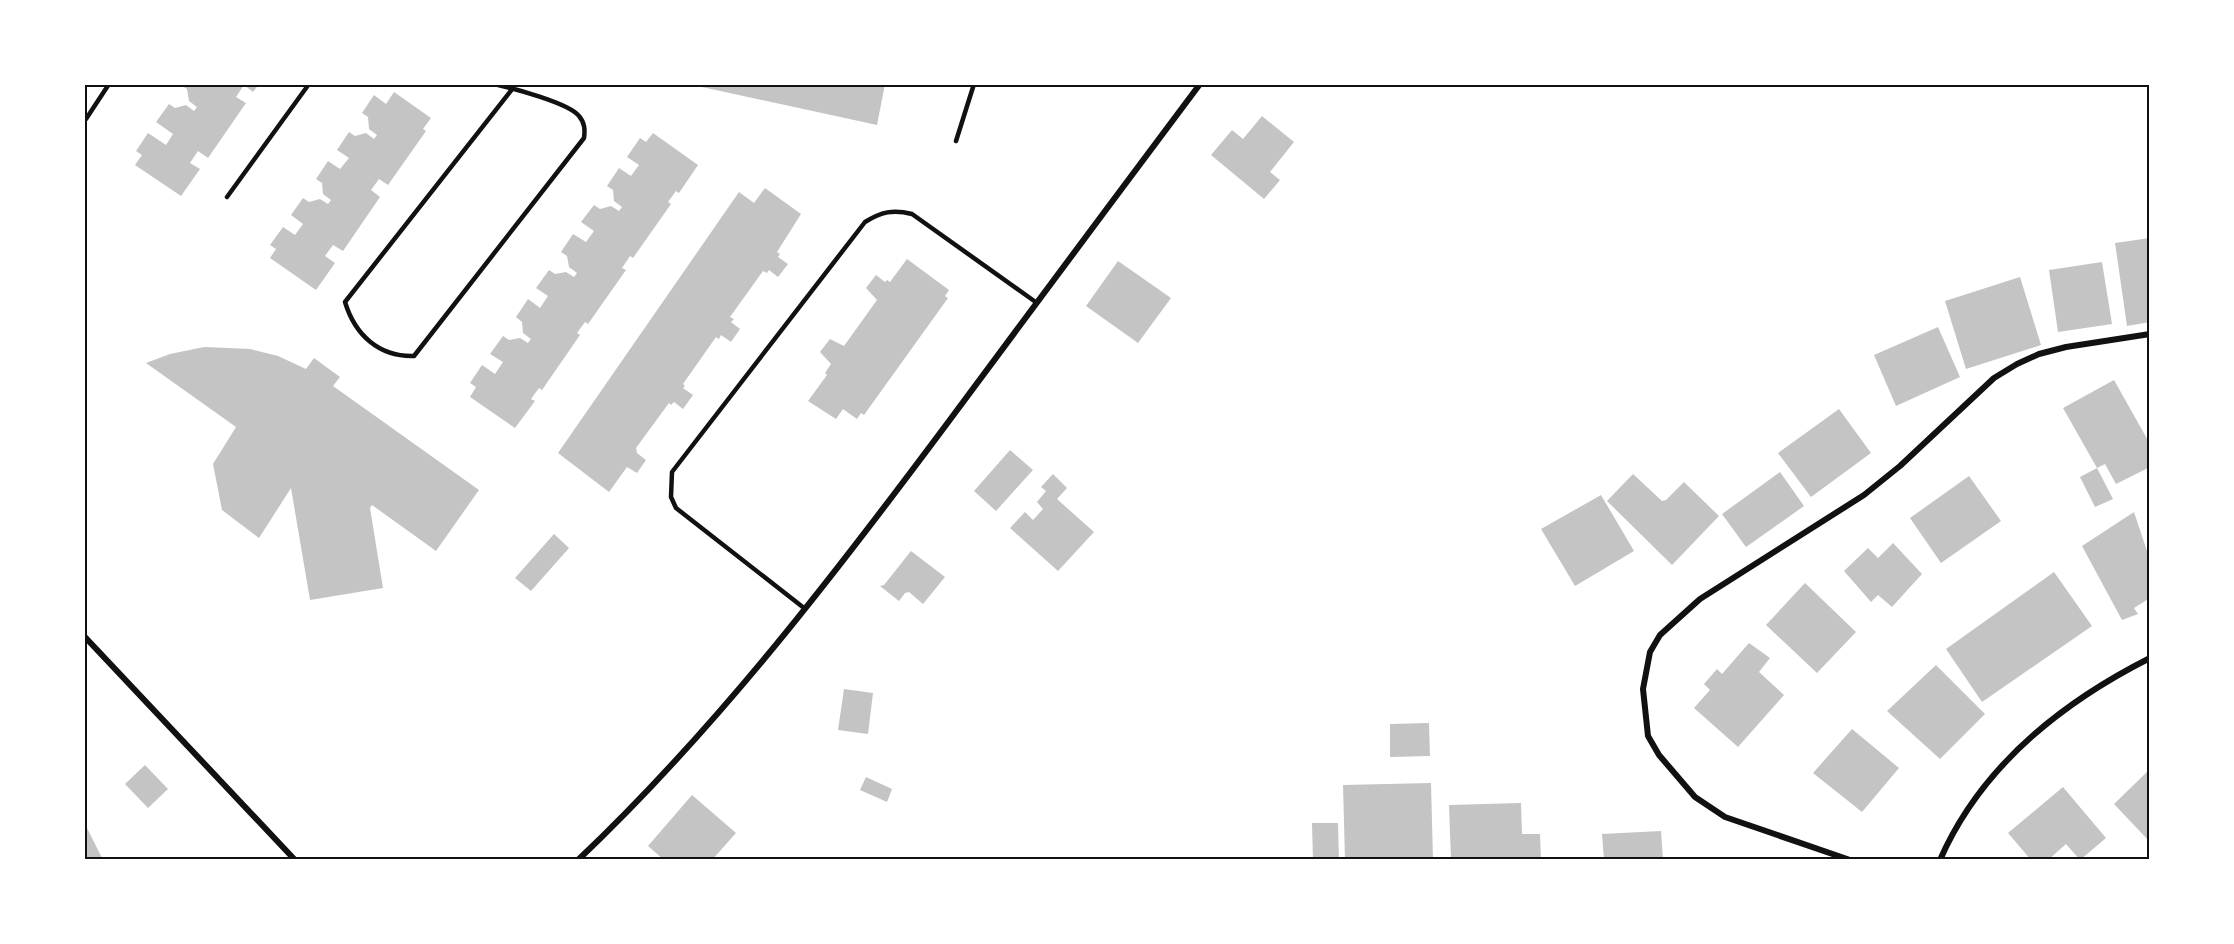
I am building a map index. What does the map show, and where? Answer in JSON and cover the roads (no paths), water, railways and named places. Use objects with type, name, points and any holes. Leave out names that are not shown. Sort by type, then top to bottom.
[{"type":"street","points":[[578,860],[619,822],[683,752],[804,608],[887,504],[1200,84]]},
{"type":"street","points":[[1850,860],[1725,817],[1695,797],[1659,755],[1648,735],[1643,689],[1650,652],[1660,636],[1700,599],[1864,495],[1900,466],[1994,378],[2039,354],[2090,342],[2150,334]]},
{"type":"street","points":[[84,636],[295,860]]},
{"type":"street","points":[[1940,860],[1951,835],[1979,791],[2003,763],[2043,726],[2092,690],[2150,658]]},
{"type":"lane","points":[[86,119],[109,84]]},
{"type":"lane","points":[[227,197],[309,84]]},
{"type":"lane","points":[[494,84],[513,88],[573,110],[583,122],[585,130],[581,146],[414,356],[383,352],[351,321],[345,302],[513,88]]},
{"type":"lane","points":[[956,141],[974,84]]},
{"type":"lane","points":[[804,608],[676,508],[671,497],[672,472],[865,222],[876,215],[887,211],[912,214],[1036,303]]}]
